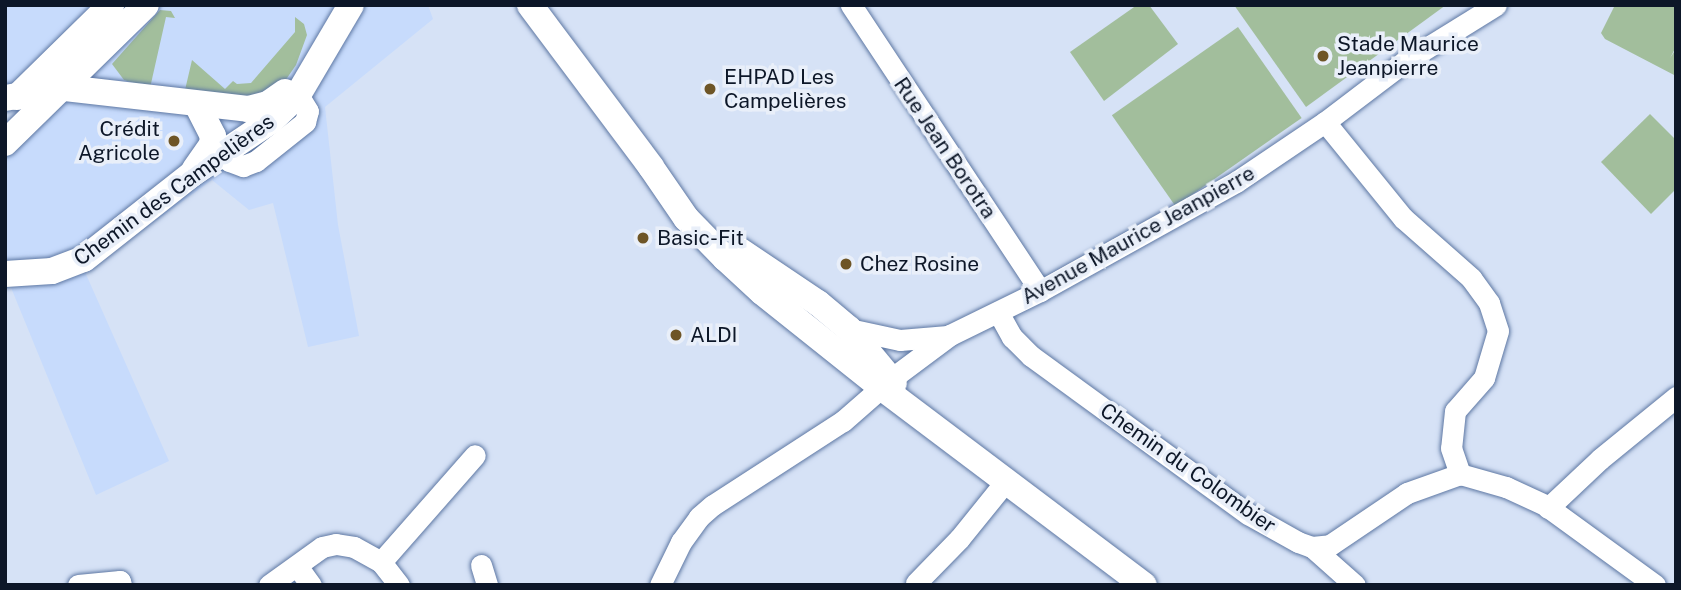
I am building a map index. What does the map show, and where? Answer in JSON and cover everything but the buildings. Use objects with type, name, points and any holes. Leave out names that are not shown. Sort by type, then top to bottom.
[{"type":"main road","points":[[10,101],[111,5]]},
{"type":"main road","points":[[5,143],[65,88],[146,5]]},
{"type":"main road","name":"Chemin des Campelières","points":[[5,274],[52,271],[84,259],[192,174],[271,121],[299,95],[316,61],[351,5]]},
{"type":"main road","points":[[530,5],[652,167],[686,218],[762,292],[886,383]]},
{"type":"main road","points":[[101,52],[108,77],[130,95]]},
{"type":"main road","name":"Chemin des Campelières","points":[[10,101],[65,88],[197,105],[258,108],[279,97],[316,61]]},
{"type":"main road","points":[[192,174],[212,145],[214,136],[197,105]]},
{"type":"main road","points":[[652,167],[736,248],[818,303],[849,329],[886,383],[914,412],[1144,585]]},
{"type":"street","name":"Rue Jean Borotra","points":[[851,5],[1040,291]]},
{"type":"street","name":"Avenue Maurice Jeanpierre","points":[[660,585],[672,557],[699,517],[843,421],[886,383],[950,335],[1040,291],[1176,218],[1325,122],[1404,62],[1496,5]]},
{"type":"street","points":[[1325,122],[1404,218],[1471,278],[1489,303],[1498,331],[1485,378],[1455,411],[1451,448],[1460,474]]},
{"type":"street","name":"Chemin du Colombier","points":[[998,312],[1012,337],[1031,356],[1248,514],[1312,547],[1355,585]]},
{"type":"street","points":[[849,329],[900,340],[950,335]]},
{"type":"street","points":[[1548,508],[1600,459],[1676,397]]},
{"type":"street","points":[[381,562],[475,455]]},
{"type":"street","points":[[1312,547],[1330,545],[1407,493],[1460,474],[1506,487],[1548,508],[1655,585]]},
{"type":"street","points":[[916,583],[959,539],[1006,481]]},
{"type":"street","points":[[269,585],[322,547],[336,544],[354,547],[381,562],[399,585]]},
{"type":"street","points":[[297,566],[311,585]]},
{"type":"street","points":[[78,585],[120,581],[121,585]]},
{"type":"shaded area","points":[[5,5],[99,5],[15,86],[5,88]]},
{"type":"shaded area","points":[[157,5],[428,5],[433,19],[325,107],[338,225],[359,336],[308,347],[273,203],[249,210],[212,180],[85,272],[169,461],[96,495],[5,273],[5,157]]},
{"type":"green space","points":[[1137,5],[1149,5],[1178,44],[1104,101],[1070,52]]},
{"type":"green space","name":"Stade Maurice Jeanpierre","points":[[1234,5],[1446,5],[1306,107]]},
{"type":"green space","points":[[1615,5],[1676,5],[1676,47],[1670,58],[1676,49],[1676,76],[1605,39],[1601,33]]},
{"type":"green space","points":[[160,10],[171,11],[175,18],[166,17],[150,88],[124,80],[112,64]]},
{"type":"green space","points":[[295,17],[304,24],[307,35],[296,65],[285,81],[265,98],[185,90],[192,60],[225,89],[233,81],[237,84],[251,83],[295,32]]},
{"type":"green space","points":[[1238,27],[1302,118],[1176,206],[1112,115]]},
{"type":"green space","points":[[1650,114],[1676,140],[1676,189],[1651,214],[1601,162]]},
{"type":"place","name":"Stade Maurice Jeanpierre","points":[[1323,56]]},
{"type":"place","name":"EHPAD Les Campelières","points":[[710,89]]},
{"type":"place","name":"Crédit Agricole","points":[[174,141]]},
{"type":"place","name":"Basic-Fit","points":[[643,238]]},
{"type":"place","name":"Chez Rosine","points":[[846,264]]},
{"type":"place","name":"ALDI","points":[[676,335]]}]
